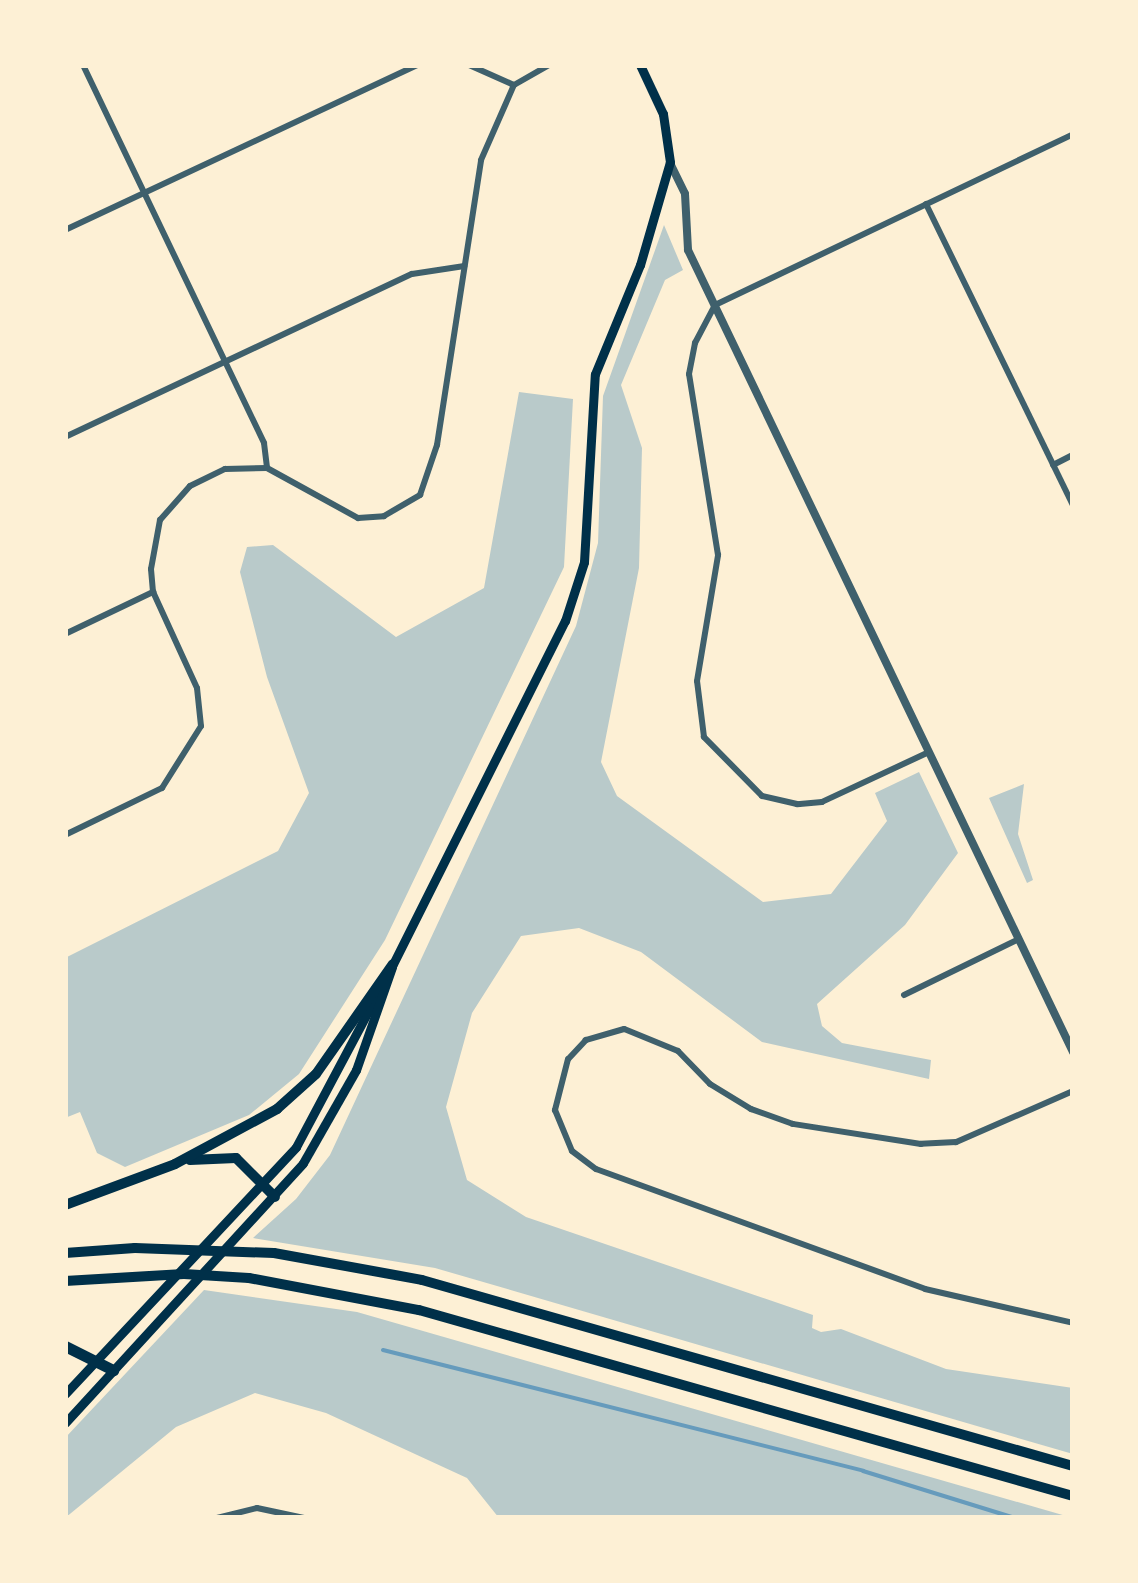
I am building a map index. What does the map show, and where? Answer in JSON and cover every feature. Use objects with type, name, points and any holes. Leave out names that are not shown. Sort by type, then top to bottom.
[{"type":"highway","points":[[65,1346],[92,1363],[113,1370]]},
{"type":"main road","points":[[65,1394],[263,1183],[311,1124],[565,621],[590,526],[595,374],[640,265],[670,162],[663,114],[640,65]]},
{"type":"main road","points":[[65,1206],[175,1164],[297,1094],[393,964]]},
{"type":"main road","points":[[65,1423],[274,1197],[334,1114],[376,1022],[393,964]]},
{"type":"main road","points":[[175,1164],[226,1155],[263,1183],[274,1197]]},
{"type":"main road","points":[[65,1253],[135,1248],[274,1253],[422,1280],[1073,1466]]},
{"type":"main road","points":[[65,1281],[124,1276],[249,1278],[419,1310],[1073,1496]]},
{"type":"street","points":[[83,65],[264,443],[267,468]]},
{"type":"street","points":[[65,230],[146,197],[418,65]]},
{"type":"street","points":[[470,65],[514,85]]},
{"type":"street","points":[[65,836],[162,788],[195,743],[201,726],[198,688],[153,592],[160,520],[190,486],[226,469],[267,468],[358,518],[384,516],[420,495],[437,445],[481,160],[514,85],[549,65]]},
{"type":"street","points":[[929,752],[822,802],[797,804],[762,796],[704,737],[697,681],[718,555],[688,374],[714,305],[1073,134]]},
{"type":"street","points":[[670,162],[684,194],[688,250],[1073,1052]]},
{"type":"street","points":[[926,204],[1073,506]]},
{"type":"street","points":[[65,437],[412,274],[464,266]]},
{"type":"street","points":[[1053,465],[1073,456]]},
{"type":"street","points":[[65,634],[153,592]]},
{"type":"street","points":[[904,995],[1019,939]]},
{"type":"street","points":[[1073,1091],[956,1142],[922,1144],[793,1124],[751,1109],[710,1084],[666,1044],[624,1028],[586,1040],[559,1076],[557,1124],[572,1151],[596,1168],[924,1289],[1073,1322]]},
{"type":"street","points":[[217,1518],[257,1508],[304,1518]]},
{"type":"shaded area","points":[[664,225],[683,270],[665,280],[621,385],[642,448],[639,568],[601,762],[617,796],[763,902],[831,894],[887,821],[875,793],[919,772],[958,853],[905,925],[817,1004],[822,1026],[842,1043],[931,1060],[929,1079],[762,1042],[641,952],[579,928],[521,936],[472,1013],[446,1107],[467,1180],[526,1217],[813,1315],[812,1328],[821,1332],[841,1329],[946,1369],[1073,1388],[1073,1454],[435,1268],[253,1238],[296,1199],[330,1155],[576,626],[598,543],[603,396]]},
{"type":"shaded area","points":[[519,392],[573,399],[564,567],[385,940],[299,1074],[249,1115],[125,1167],[97,1153],[80,1112],[65,1118],[65,958],[278,851],[309,793],[267,677],[240,572],[247,547],[273,545],[396,637],[484,588]]},
{"type":"shaded area","points":[[1024,784],[1018,834],[1033,880],[1027,883],[989,798]]},
{"type":"shaded area","points":[[204,1290],[357,1312],[1073,1518],[499,1518],[467,1478],[326,1413],[255,1393],[176,1427],[65,1518],[65,1438]]},
{"type":"waterway","points":[[383,1350],[863,1471],[1015,1518]]}]
